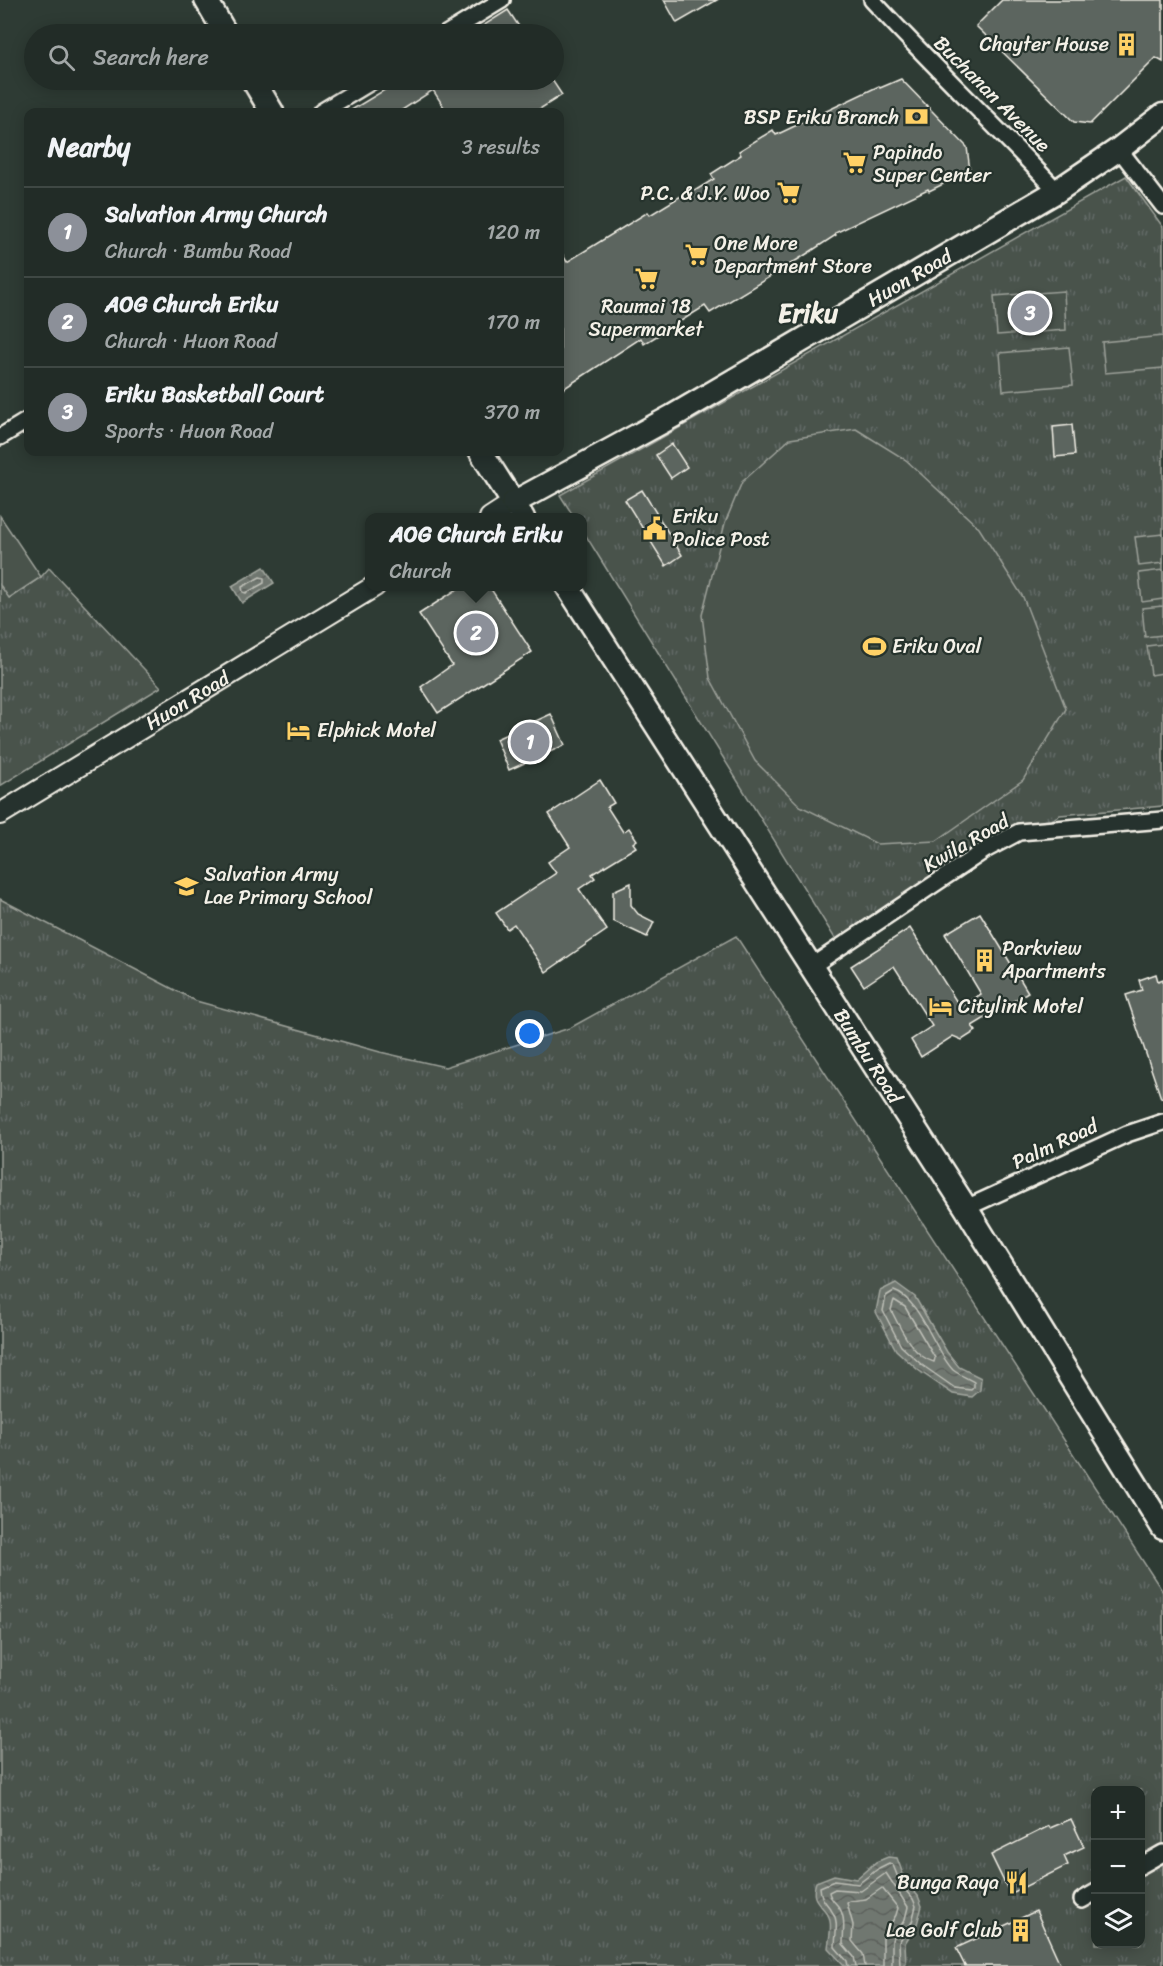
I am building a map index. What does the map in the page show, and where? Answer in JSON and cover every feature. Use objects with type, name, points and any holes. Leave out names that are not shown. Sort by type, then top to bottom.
[{"type":"main road","points":[[206,0],[220,24]]},
{"type":"main road","points":[[259,90],[270,108]]},
{"type":"main road","name":"Huon Road","points":[[518,510],[673,416],[1057,191],[1119,149],[1163,115]]},
{"type":"main road","points":[[484,456],[518,510]]},
{"type":"main road","name":"Bumbu Road","points":[[570,591],[966,1208],[1163,1528]]},
{"type":"street","points":[[462,24],[502,0]]},
{"type":"street","name":"Buchanan Avenue","points":[[872,0],[1057,191]]},
{"type":"street","points":[[328,108],[357,90]]},
{"type":"street","points":[[1119,149],[1163,206]]},
{"type":"street","points":[[0,437],[24,422]]},
{"type":"street","name":"Huon Road","points":[[0,814],[367,591]]},
{"type":"street","name":"Kwila Road","points":[[812,966],[986,850],[1019,832],[1163,820]]},
{"type":"street","name":"Palm Road","points":[[966,1208],[1127,1134],[1163,1122]]},
{"type":"street","points":[[1145,1863],[1163,1853]]},
{"type":"green space","points":[[1126,176],[1163,227],[1163,806],[1060,815],[839,945],[587,537],[587,513],[571,513],[560,495]]},
{"type":"green space","points":[[1064,291],[1066,330],[997,335],[994,296]]},
{"type":"green space","points":[[1163,336],[1163,368],[1105,373],[1102,342]]},
{"type":"green space","points":[[1069,347],[1073,385],[1003,391],[1000,353]]},
{"type":"green space","name":"Eriku Oval","points":[[856,429],[906,460],[979,528],[1023,597],[1066,709],[1023,780],[936,841],[877,844],[800,806],[755,761],[710,678],[702,615],[725,523],[742,482],[790,439]]},
{"type":"green space","points":[[0,516],[41,577],[9,598],[0,585]]},
{"type":"green space","points":[[1163,534],[1163,563],[1139,566],[1135,537]]},
{"type":"green space","points":[[49,568],[161,687],[0,786],[0,585],[10,598],[41,577]]},
{"type":"green space","points":[[1163,570],[1163,599],[1142,602],[1139,573]]},
{"type":"green space","points":[[1163,606],[1163,635],[1145,637],[1142,608]]},
{"type":"green space","points":[[1163,644],[1163,673],[1151,675],[1147,646]]},
{"type":"green space","points":[[0,899],[196,1001],[380,1052],[445,1067],[570,1028],[736,936],[1163,1592],[1163,1966],[0,1966]]},
{"type":"water","points":[[264,567],[274,583],[242,603],[232,586]]},
{"type":"water","points":[[896,1283],[915,1297],[947,1352],[959,1367],[981,1378],[980,1390],[972,1397],[953,1394],[918,1370],[896,1350],[876,1312],[880,1291]]},
{"type":"water","points":[[888,1857],[897,1858],[906,1882],[918,1896],[922,1906],[917,1924],[905,1943],[906,1963],[901,1966],[845,1966],[828,1948],[830,1923],[828,1915],[815,1897],[816,1882],[834,1875],[856,1879],[876,1862]]},
{"type":"building","points":[[664,0],[717,0],[677,23]]},
{"type":"building","points":[[1002,0],[1163,0],[1163,62],[1156,58],[1090,124],[1074,122],[976,26]]},
{"type":"building","points":[[508,10],[517,24],[486,24]]},
{"type":"building","points":[[901,79],[967,147],[970,171],[835,233],[836,235],[802,257],[710,313],[705,306],[644,344],[641,338],[564,388],[564,257],[567,262],[648,212],[650,215],[681,196],[683,198],[714,179],[711,174],[741,155],[739,151],[773,130],[776,135],[879,86],[880,88]]},
{"type":"building","points":[[384,90],[433,90],[405,108],[355,108]]},
{"type":"building","points":[[433,90],[559,90],[562,95],[541,108],[444,108]]},
{"type":"building","points":[[1072,425],[1075,455],[1055,457],[1053,427]]},
{"type":"building","points":[[672,444],[687,467],[671,478],[656,455]]},
{"type":"building","name":"Eriku Police Post","points":[[642,490],[682,555],[666,566],[625,500]]},
{"type":"building","points":[[454,591],[492,591],[532,652],[438,713],[421,687],[452,665],[419,614]]},
{"type":"building","points":[[551,714],[565,745],[509,770],[496,739]]},
{"type":"building","points":[[600,780],[614,803],[607,807],[623,832],[629,828],[637,840],[633,843],[636,847],[592,874],[595,878],[579,889],[607,930],[546,972],[514,924],[507,929],[496,913],[556,873],[548,862],[570,847],[549,814]]},
{"type":"building","points":[[631,883],[631,905],[638,914],[654,922],[647,937],[613,921],[613,891]]},
{"type":"building","points":[[980,913],[1028,992],[972,1026],[976,1031],[962,1040],[953,1036],[921,1057],[911,1040],[932,1026],[894,966],[864,986],[851,966],[910,928],[960,1007],[981,994],[945,934]]},
{"type":"building","points":[[1156,974],[1158,981],[1163,979],[1163,1097],[1161,1098],[1126,995],[1142,990],[1139,980]]},
{"type":"building","points":[[1071,1819],[1084,1847],[1064,1856],[1068,1865],[1010,1894],[991,1855],[1049,1826],[1050,1828]]},
{"type":"building","name":"Lae Golf Club","points":[[1036,1911],[1061,1966],[965,1966],[956,1948]]},
{"type":"place","name":"Chayter House","points":[[1127,44]]},
{"type":"place","name":"BSP Eriku Branch","points":[[917,117]]},
{"type":"place","name":"Papindo Super Center","points":[[855,163]]},
{"type":"place","name":"P.C. & J.Y. Woo","points":[[788,193]]},
{"type":"place","name":"One More Department Store","points":[[696,254]]},
{"type":"place","name":"Raumai 18 Supermarket","points":[[646,278]]},
{"type":"place","name":"Eriku Basketball Court","points":[[1030,313]]},
{"type":"place","name":"Eriku Police Post","points":[[654,528]]},
{"type":"place","name":"AOG Church Eriku","points":[[476,633]]},
{"type":"place","name":"Eriku Oval","points":[[874,646]]},
{"type":"place","name":"Elphick Motel","points":[[299,730]]},
{"type":"place","name":"Salvation Army Church","points":[[530,742]]},
{"type":"place","name":"Salvation Army Lae Primary School","points":[[186,886]]},
{"type":"place","name":"Parkview Apartments","points":[[984,960]]},
{"type":"place","name":"Citylink Motel","points":[[940,1006]]},
{"type":"place","name":"Bunga Raya","points":[[1017,1882]]},
{"type":"place","name":"Lae Golf Club","points":[[1020,1930]]},
{"type":"district","name":"Eriku","points":[[808,313]]}]
